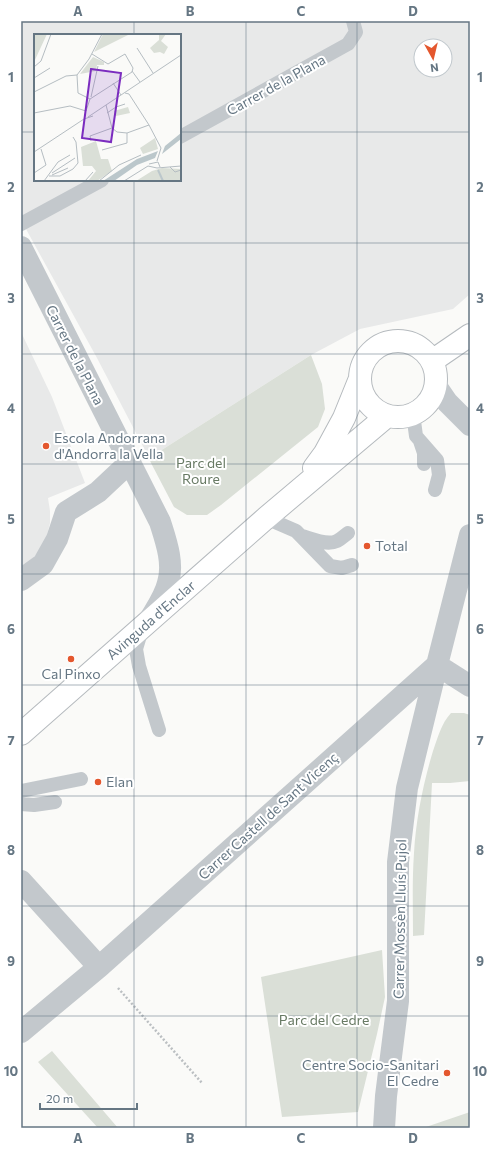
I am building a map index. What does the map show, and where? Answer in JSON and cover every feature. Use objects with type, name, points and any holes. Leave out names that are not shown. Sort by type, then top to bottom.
[{"type":"main road","points":[[432,361],[470,335]]},
{"type":"main road","points":[[393,341],[404,341],[416,345],[425,352],[432,361],[435,369],[436,386],[432,397],[416,414],[402,418],[387,416],[378,413],[370,407],[364,399],[359,381],[360,369],[372,350],[382,344],[393,341]]},
{"type":"main road","name":"Avinguda d'Enclar","points":[[273,512],[304,480],[325,453],[344,418],[359,381]]},
{"type":"main road","name":"Avinguda d'Enclar","points":[[21,734],[273,512],[387,416]]},
{"type":"street","name":"Carrer de la Plana","points":[[21,247],[160,522],[167,541],[170,566],[168,582],[162,600],[144,626]]},
{"type":"street","points":[[436,386],[447,402],[470,425]]},
{"type":"street","points":[[21,580],[43,564],[57,540],[66,512],[98,492],[130,462]]},
{"type":"street","name":"Carrer Mossèn Lluís Pujol","points":[[384,1128],[386,1096],[398,1000],[398,862],[407,788],[470,535]]},
{"type":"street","points":[[437,665],[470,686]]},
{"type":"street","name":"Carrer Castell de Sant Vicenç","points":[[21,1032],[99,967],[437,665]]},
{"type":"street","points":[[21,881],[99,967]]},
{"type":"lane","name":"Carrer de la Plana","points":[[181,137],[348,44],[356,32],[353,21]]},
{"type":"lane","points":[[21,224],[100,181]]},
{"type":"lane","points":[[416,414],[414,421],[416,436],[437,460],[439,475],[435,490]]},
{"type":"lane","points":[[420,441],[424,453],[424,464]]},
{"type":"lane","points":[[273,512],[296,531],[330,566],[342,568],[352,565]]},
{"type":"lane","points":[[300,535],[314,540],[330,543],[337,541],[348,533]]},
{"type":"lane","points":[[144,626],[136,649],[139,666],[159,730]]},
{"type":"lane","points":[[21,791],[81,779]]},
{"type":"lane","points":[[21,804],[34,805],[55,802]]},
{"type":"path","points":[[99,967],[202,1083]]},
{"type":"shaded area","points":[[21,21],[470,21],[470,294],[453,309],[360,329],[311,355],[149,458],[97,358],[21,220]]},
{"type":"shaded area","name":"Escola Andorrana d'Andorra la Vella","points":[[21,332],[52,397],[85,483],[48,498],[50,523],[44,547],[21,568]]},
{"type":"green space","name":"Parc del Roure","points":[[311,355],[322,384],[325,409],[318,427],[207,515],[187,515],[174,507],[149,458]]},
{"type":"green space","points":[[451,713],[464,713],[470,715],[470,781],[432,783],[424,935],[413,936],[413,863],[418,814],[433,751],[442,726]]},
{"type":"green space","name":"Parc del Cedre","points":[[382,950],[385,997],[358,1112],[282,1117],[261,977]]},
{"type":"green space","points":[[52,1051],[118,1128],[98,1128],[38,1062]]},
{"type":"green space","points":[[470,1112],[470,1128],[423,1128]]},
{"type":"place","name":"Escola Andorrana d'Andorra la Vella","points":[[46,446]]},
{"type":"place","name":"Total","points":[[367,546]]},
{"type":"place","name":"Cal Pinxo","points":[[71,659]]},
{"type":"place","name":"Elan","points":[[98,782]]},
{"type":"place","name":"Centre Socio-Sanitari El Cedre","points":[[447,1073]]}]
